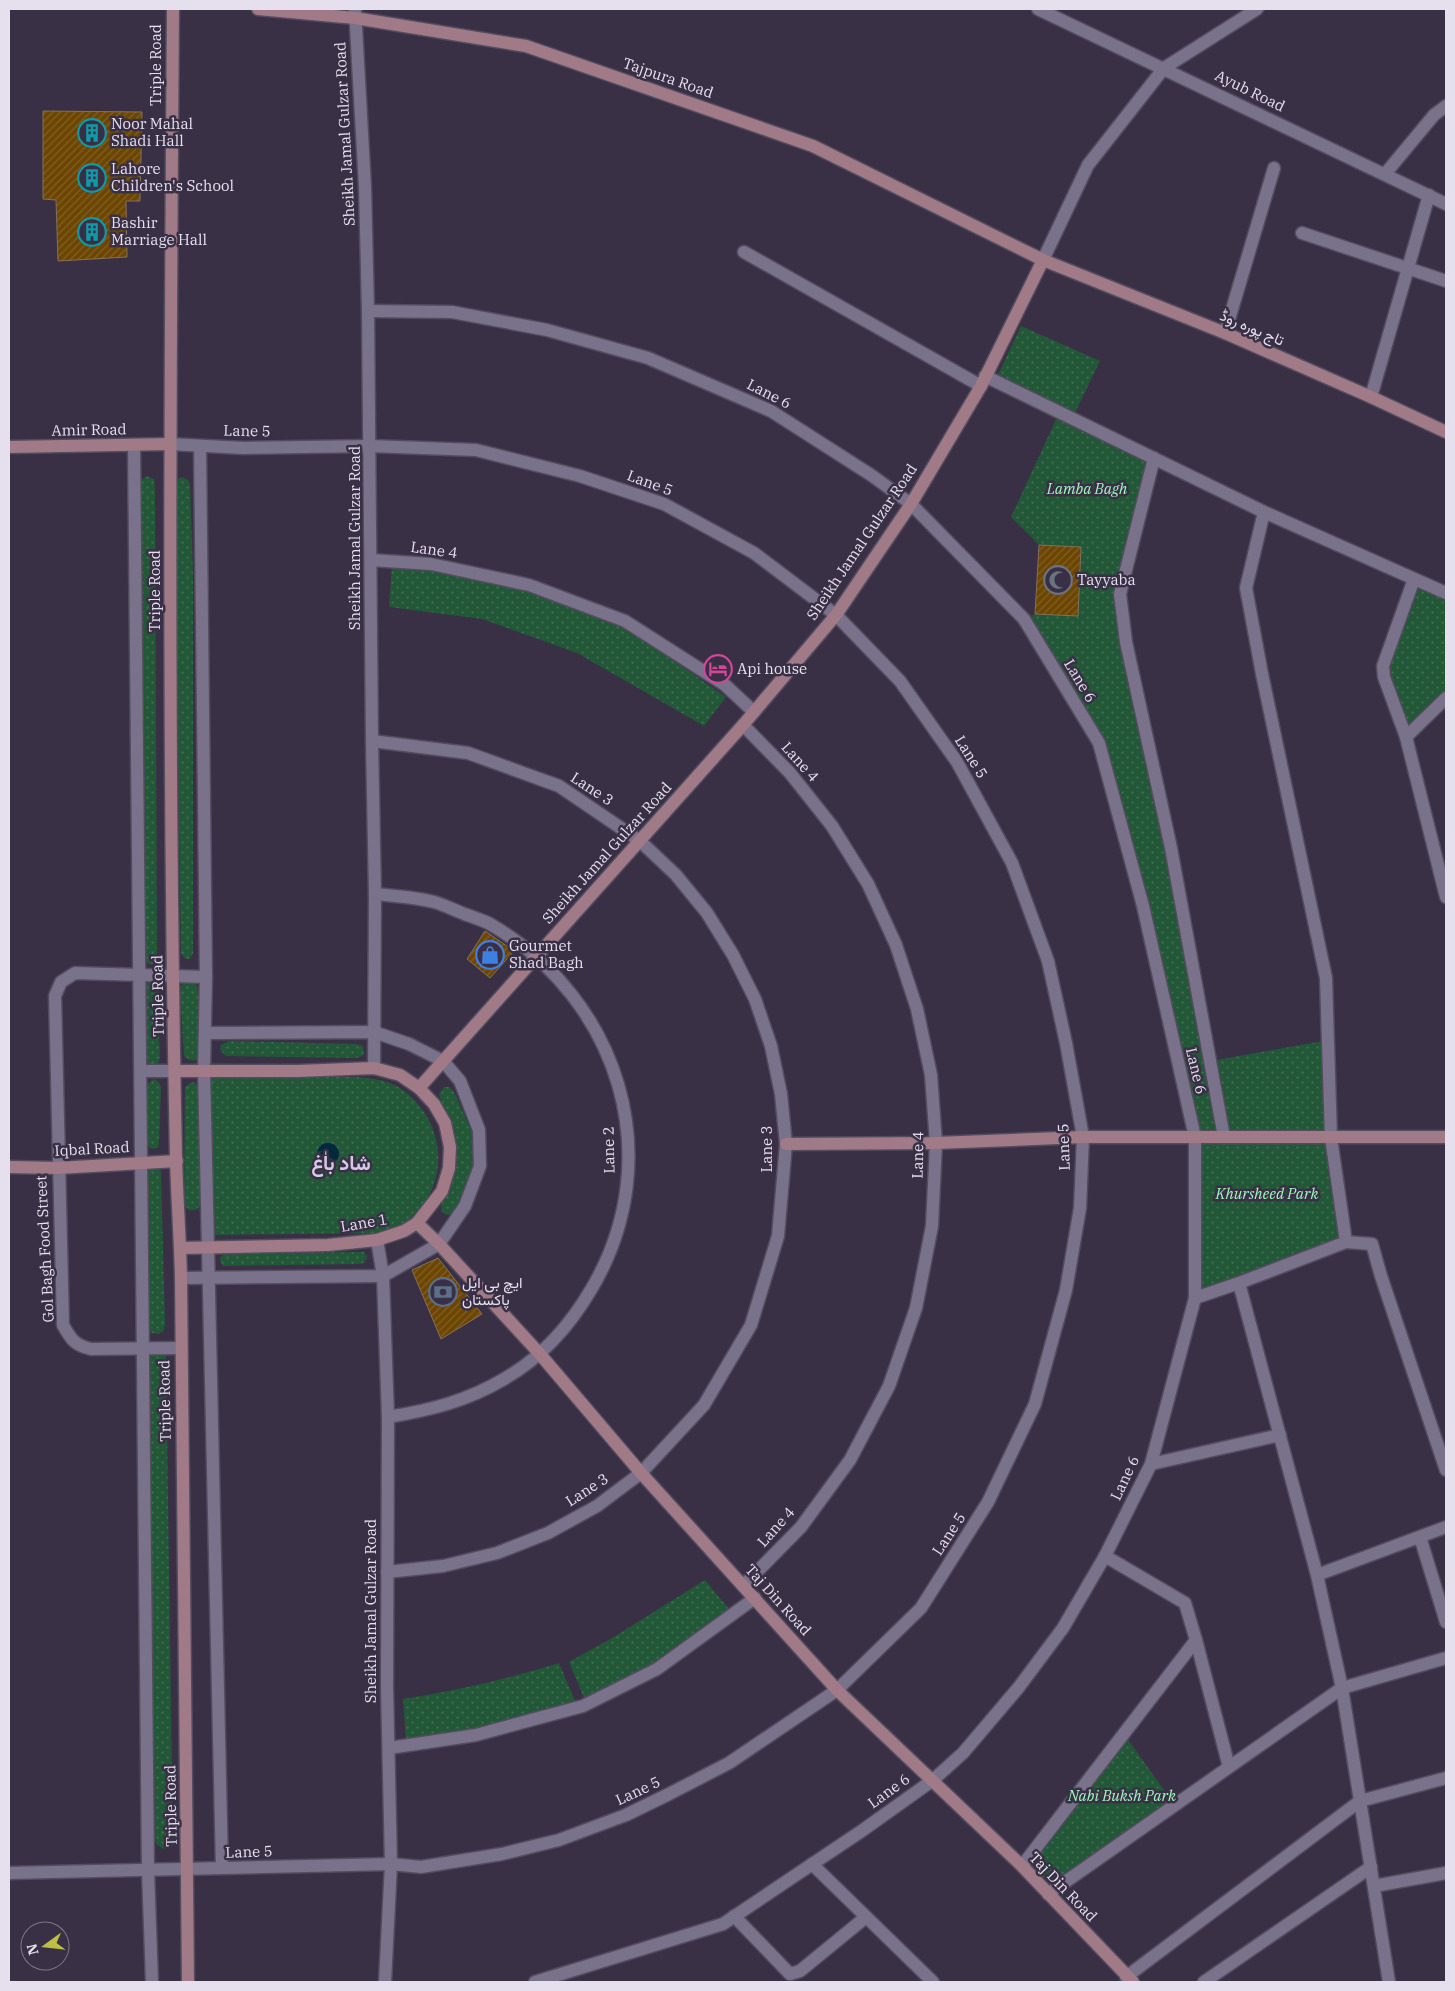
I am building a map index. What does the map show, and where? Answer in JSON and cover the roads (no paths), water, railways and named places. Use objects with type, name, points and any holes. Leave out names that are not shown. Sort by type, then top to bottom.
[{"type":"main road","name":"Triple Road","points":[[172,9],[170,444],[174,977],[176,1161],[181,1278],[188,1982]]},
{"type":"main road","name":"Tajpura Road","points":[[258,9],[355,13],[526,46],[813,146],[1043,260]]},
{"type":"main road","name":"تاج پورہ روڈ","points":[[1043,260],[1225,333],[1446,432]]},
{"type":"main road","name":"Sheikh Jamal Gulzar Road","points":[[419,1088],[743,725],[836,615],[911,504],[983,381],[1043,260]]},
{"type":"main road","name":"Amir Road","points":[[9,448],[170,444]]},
{"type":"main road","name":"Lane 1","points":[[175,1071],[298,1071],[374,1068],[400,1075],[419,1088],[434,1104],[444,1123],[450,1147],[449,1168],[442,1191],[417,1223],[404,1231],[378,1240],[328,1245],[180,1248]]},
{"type":"main road","points":[[786,1144],[936,1143],[1084,1137],[1446,1137]]},
{"type":"main road","name":"Iqbal Road","points":[[9,1167],[58,1168],[176,1161]]},
{"type":"main road","name":"Taj Din Road","points":[[417,1223],[439,1244],[539,1353],[642,1473],[837,1690],[1022,1866],[1130,1979]]},
{"type":"street","name":"Ayub Road","points":[[1038,9],[1446,204]]},
{"type":"street","name":"Sheikh Jamal Gulzar Road","points":[[1043,260],[1088,165],[1164,68],[1257,9]]},
{"type":"street","name":"Sheikh Jamal Gulzar Road","points":[[355,13],[365,187],[368,310],[375,894],[374,1068]]},
{"type":"street","points":[[1385,174],[1434,115],[1446,106]]},
{"type":"street","points":[[1225,333],[1274,168]]},
{"type":"street","points":[[1371,397],[1429,195]]},
{"type":"street","points":[[1302,233],[1446,281]]},
{"type":"street","points":[[744,252],[983,381],[1154,458],[1264,512],[1446,593]]},
{"type":"street","name":"Lane 6","points":[[368,310],[452,312],[547,330],[648,358],[770,411],[871,475],[911,504],[1024,619],[1099,743],[1143,906],[1195,1137],[1195,1298],[1151,1464],[1105,1556],[1063,1628],[1020,1687],[963,1753],[933,1780],[723,1924],[540,1981]]},
{"type":"street","name":"Lane 5","points":[[9,1873],[391,1864],[421,1867],[502,1854],[559,1840],[626,1815],[729,1763],[837,1690],[921,1608],[988,1502],[1036,1404],[1066,1290],[1080,1208],[1084,1137],[1066,1044],[1048,961],[1012,862],[957,762],[900,680],[836,615],[754,553],[664,504],[580,476],[476,450],[370,446],[243,448],[170,444]]},
{"type":"street","points":[[134,445],[141,976],[142,1347],[148,1871],[152,1982]]},
{"type":"street","points":[[200,446],[206,977],[204,1070],[222,1868]]},
{"type":"street","points":[[1154,458],[1120,594],[1126,642],[1171,848],[1224,1137]]},
{"type":"street","points":[[1264,512],[1246,588],[1262,674],[1326,978],[1331,1138],[1346,1242]]},
{"type":"street","name":"Lane 4","points":[[371,560],[431,564],[529,585],[625,621],[725,686],[754,712]]},
{"type":"street","points":[[1414,579],[1383,666],[1384,677],[1406,736],[1446,896]]},
{"type":"street","points":[[1406,736],[1446,698]]},
{"type":"street","name":"Lane 4","points":[[743,725],[790,773],[832,826],[868,884],[896,945],[917,1009],[931,1076],[936,1143],[932,1226],[916,1308],[889,1386],[850,1460],[801,1527],[743,1586]]},
{"type":"street","name":"Lane 3","points":[[372,741],[468,753],[559,786],[640,841],[676,875],[707,913],[733,955],[755,999],[771,1046],[781,1094],[786,1144],[778,1236],[751,1325],[704,1405],[642,1473],[597,1506],[556,1528],[497,1553],[442,1566],[387,1572]]},
{"type":"street","name":"Lane 2","points":[[375,894],[433,902],[442,905],[488,923],[538,956],[576,997],[605,1046],[623,1099],[629,1155],[623,1211],[606,1264],[577,1312],[539,1353],[506,1378],[469,1397],[429,1410],[388,1417]]},
{"type":"street","name":"Gol Bagh Food Street","points":[[181,1348],[91,1348],[78,1346],[70,1338],[63,1325],[55,996],[61,982],[75,973],[206,977]]},
{"type":"street","points":[[181,1278],[383,1276],[439,1244],[466,1206],[480,1166],[479,1130],[460,1081],[443,1061],[409,1044],[374,1032],[205,1034]]},
{"type":"street","points":[[141,1071],[175,1071]]},
{"type":"street","name":"Sheikh Jamal Gulzar Road","points":[[378,1240],[383,1276],[388,1417],[387,1572],[391,1864],[385,1982]]},
{"type":"street","points":[[1195,1298],[1240,1283],[1346,1242],[1372,1244],[1446,1470]]},
{"type":"street","points":[[1240,1283],[1316,1575],[1342,1688],[1389,1982]]},
{"type":"street","points":[[1151,1464],[1280,1435]]},
{"type":"street","points":[[1316,1575],[1446,1528]]},
{"type":"street","points":[[1420,1537],[1446,1622]]},
{"type":"street","points":[[1105,1556],[1185,1603],[1228,1767]]},
{"type":"street","points":[[389,1748],[476,1735],[583,1706],[657,1669],[754,1598]]},
{"type":"street","points":[[1022,1866],[1196,1640]]},
{"type":"street","points":[[1048,1894],[1342,1688],[1446,1658]]},
{"type":"street","points":[[1130,1979],[1360,1801],[1446,1778]]},
{"type":"street","points":[[812,1864],[933,1982]]},
{"type":"street","points":[[1204,1982],[1371,1867]]},
{"type":"street","points":[[1374,1886],[1446,1873]]},
{"type":"street","points":[[734,1916],[790,1974],[800,1971],[866,1917]]},
{"type":"water","points":[[328,1143],[336,1146],[339,1154],[336,1162],[328,1165],[320,1162],[317,1154],[320,1146]]},
{"type":"place","name":"Noor Mahal Shadi Hall","points":[[92,133]]},
{"type":"place","name":"Lahore Children's School","points":[[92,178]]},
{"type":"place","name":"Bashir Marriage Hall","points":[[92,232]]},
{"type":"place","name":"Tayyaba","points":[[1058,580]]},
{"type":"place","name":"Api house","points":[[718,669]]},
{"type":"place","name":"Gourmet Shad Bagh","points":[[490,955]]},
{"type":"place","name":"ایچ بی ایل پاکستان","points":[[443,1292]]},
{"type":"district","name":"شاد باٰغ","points":[[341,1163]]},
{"type":"park label","name":"Lamba Bagh","points":[[1087,489]]},
{"type":"park label","name":"Khursheed Park","points":[[1267,1194]]},
{"type":"park label","name":"Nabi Buksh Park","points":[[1122,1796]]}]
